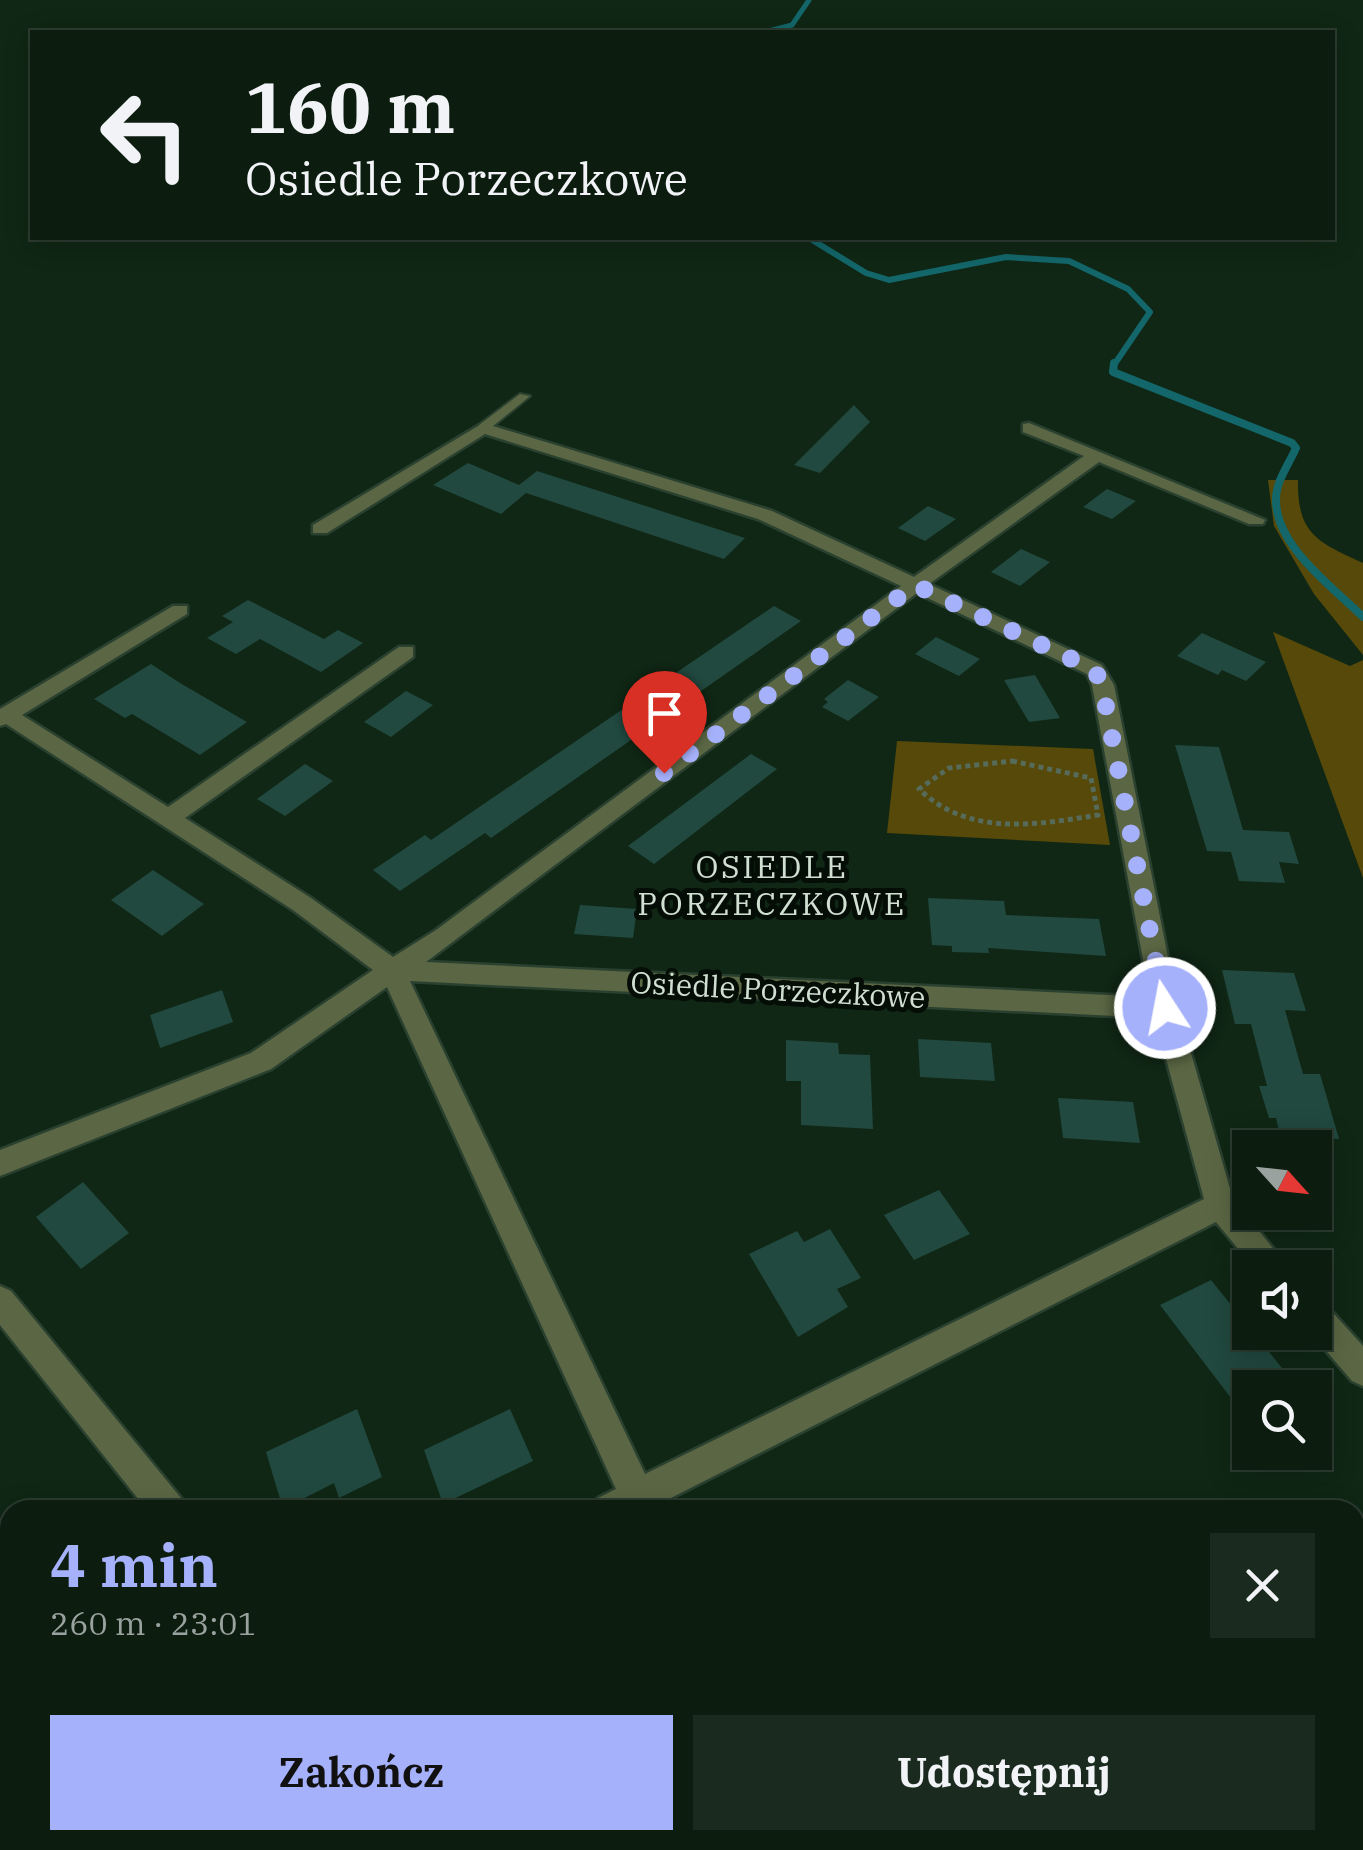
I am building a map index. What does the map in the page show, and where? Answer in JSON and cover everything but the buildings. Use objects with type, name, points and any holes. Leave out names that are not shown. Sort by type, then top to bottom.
[{"type":"street","points":[[320,529],[483,428],[765,515],[1095,670],[1102,686],[1165,1008],[1220,1205],[1259,1250]]},
{"type":"street","points":[[1029,428],[1256,520]]},
{"type":"street","points":[[0,1162],[261,1061],[445,937],[915,585],[1096,455]]},
{"type":"street","points":[[180,610],[3,717],[302,904],[392,970],[629,1500]]},
{"type":"street","points":[[168,818],[406,652]]},
{"type":"street","name":"Osiedle Porzeczkowe","points":[[392,970],[1165,1008]]},
{"type":"street","points":[[641,1500],[1220,1205]]},
{"type":"street","points":[[0,1301],[161,1500]]},
{"type":"street","points":[[1332,1334],[1363,1370]]},
{"type":"lane","points":[[483,428],[524,396]]},
{"type":"path","points":[[1012,761],[1091,778],[1098,815],[1018,826],[959,817],[932,806],[919,790],[933,771],[964,764],[1012,761]]},
{"type":"shaded area","points":[[1268,480],[1298,480],[1301,513],[1313,534],[1363,563],[1363,655],[1314,594],[1274,526]]},
{"type":"shaded area","points":[[1273,632],[1350,666],[1363,660],[1363,878]]},
{"type":"shaded area","points":[[897,741],[1093,749],[1110,845],[887,833]]},
{"type":"waterway","points":[[773,30],[792,25],[809,0]]},
{"type":"waterway","points":[[812,240],[866,273],[889,280],[1006,257],[1069,261],[1128,289],[1150,312],[1114,365]]},
{"type":"waterway","points":[[1114,363],[1113,372],[1292,443],[1296,448],[1277,492],[1278,516],[1295,549],[1363,617]]},
{"type":"district","name":"OSIEDLE PORZECZKOWE","points":[[772,884]]},
{"type":"route","points":[[664,773],[915,585],[1095,670],[1102,686],[1165,1008]]}]
